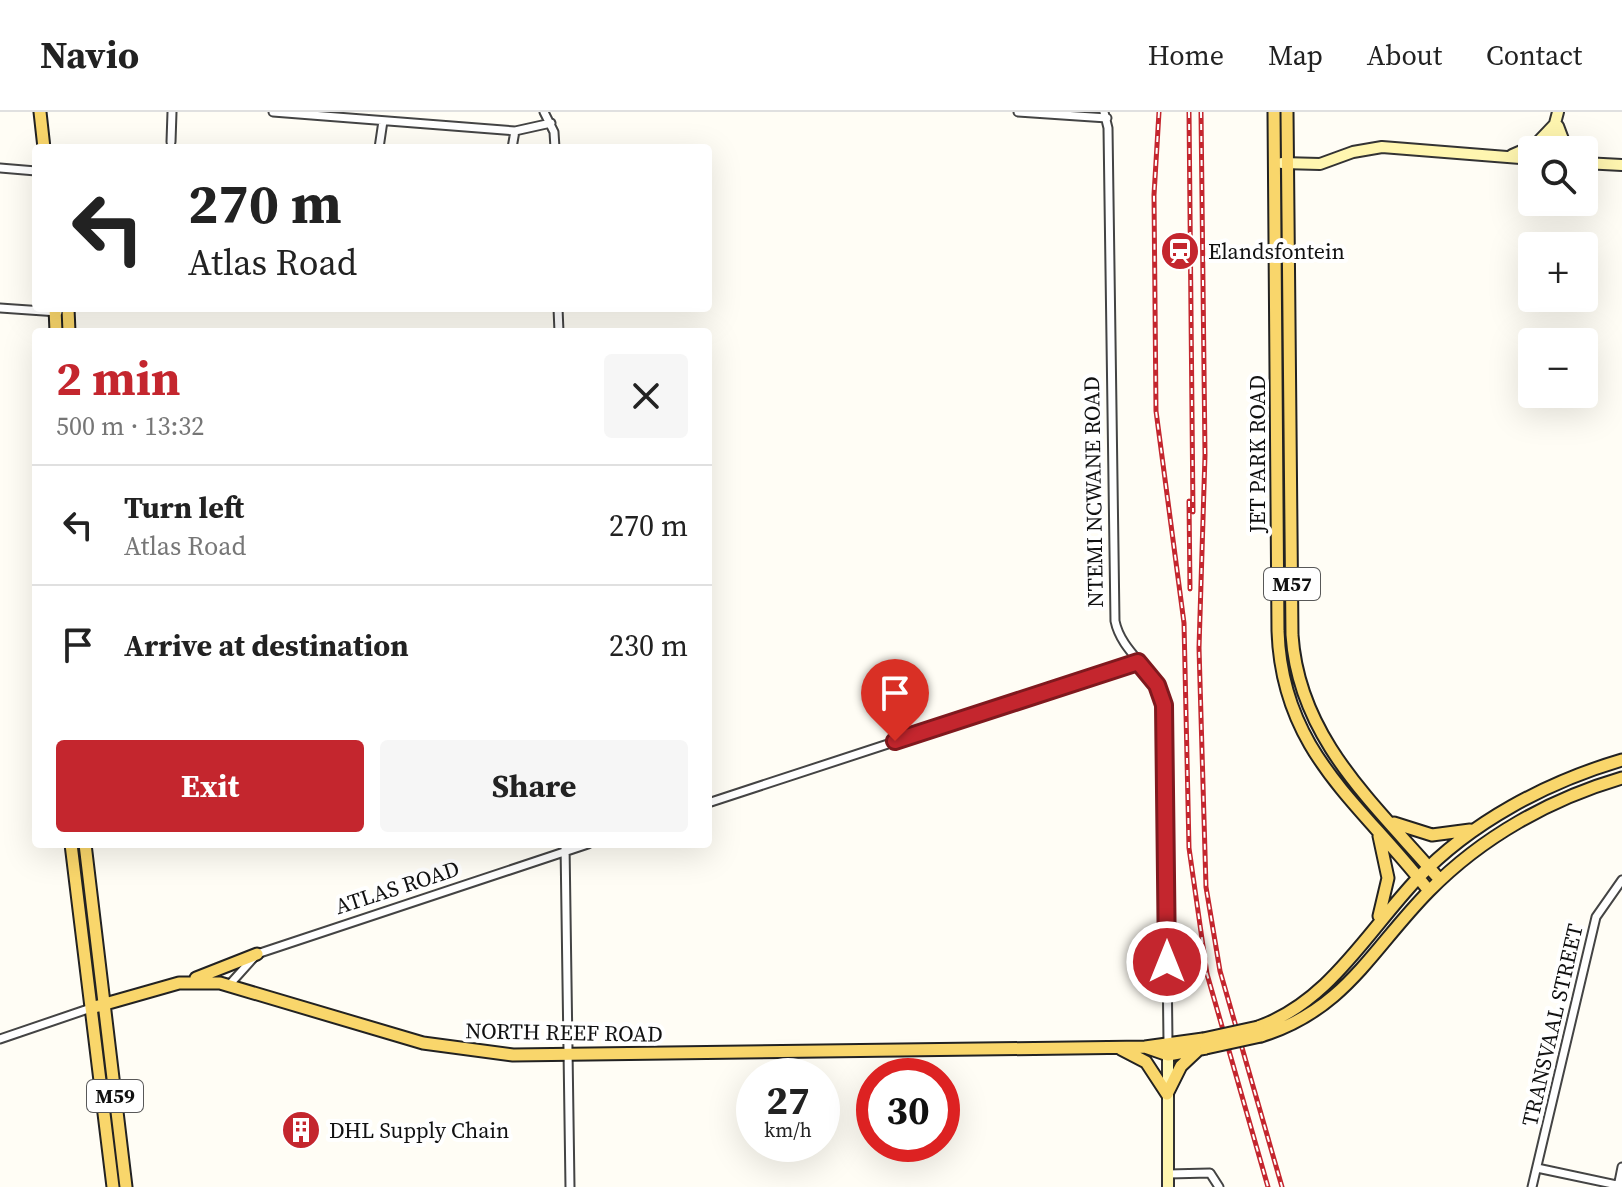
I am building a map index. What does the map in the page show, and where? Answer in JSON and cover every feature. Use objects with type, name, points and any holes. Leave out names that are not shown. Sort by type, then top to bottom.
[{"type":"main road","points":[[34,112],[37,144]]},
{"type":"main road","points":[[40,112],[44,144]]},
{"type":"main road","name":"JET PARK ROAD","points":[[1274,112],[1279,664],[1285,691],[1304,739],[1320,763],[1429,891]]},
{"type":"main road","name":"JET PARK ROAD","points":[[1287,112],[1294,653],[1304,695],[1323,741],[1342,769],[1440,880]]},
{"type":"main road","points":[[1429,868],[1477,828],[1568,779],[1622,760]]},
{"type":"main road","points":[[1440,880],[1467,856],[1512,826],[1591,787],[1622,778]]},
{"type":"main road","points":[[1387,819],[1413,832],[1432,835],[1477,828]]},
{"type":"main road","points":[[1375,828],[1388,878],[1376,924]]},
{"type":"main road","name":"M59","points":[[72,848],[97,1006],[112,1072],[126,1187]]},
{"type":"main road","name":"M59","points":[[85,848],[99,1074],[113,1187]]},
{"type":"main road","name":"NORTH REEF ROAD","points":[[1260,1032],[1308,1002],[1429,868]]},
{"type":"main road","name":"NORTH REEF ROAD","points":[[1145,1047],[1168,1055],[1293,1025],[1326,1005],[1346,988],[1440,880]]},
{"type":"main road","points":[[188,981],[257,954]]},
{"type":"main road","name":"NORTH REEF ROAD","points":[[97,1006],[188,981],[230,984],[450,1049],[513,1055],[1145,1047],[1168,1042],[1203,1045]]},
{"type":"main road","points":[[1167,1094],[1181,1066],[1203,1045]]},
{"type":"main road","points":[[1115,1047],[1146,1062],[1167,1094]]},
{"type":"main road","points":[[99,1074],[112,1072]]},
{"type":"street","points":[[171,142],[172,112]]},
{"type":"street","points":[[273,112],[515,131],[551,123]]},
{"type":"street","points":[[544,112],[551,123],[554,144]]},
{"type":"street","points":[[1018,112],[1106,115]]},
{"type":"street","points":[[1552,136],[1560,112]]},
{"type":"street","name":"NTEMI NCWANE ROAD","points":[[1106,115],[1115,621],[1123,642],[1157,685],[1164,705],[1168,1187]]},
{"type":"street","points":[[380,144],[383,121]]},
{"type":"street","points":[[1510,156],[1538,143],[1556,125]]},
{"type":"street","points":[[1555,136],[1556,125]]},
{"type":"street","points":[[1556,125],[1561,136]]},
{"type":"street","points":[[513,144],[515,131]]},
{"type":"street","points":[[1275,163],[1320,164],[1363,149],[1382,147],[1518,157]]},
{"type":"street","points":[[1598,164],[1622,165]]},
{"type":"street","points":[[0,168],[32,171]]},
{"type":"street","points":[[0,308],[32,309]]},
{"type":"street","points":[[712,802],[1138,662]]},
{"type":"street","points":[[565,848],[570,1187]]},
{"type":"street","name":"ATLAS ROAD","points":[[230,984],[257,954],[565,848]]},
{"type":"street","name":"TRANSVAAL STREET","points":[[1532,1187],[1596,917],[1622,880]]},
{"type":"street","name":"NORTH REEF ROAD","points":[[0,1039],[97,1006]]},
{"type":"street","points":[[1537,1168],[1619,1186],[1622,1167]]},
{"type":"street","points":[[1168,1174],[1210,1173],[1219,1187]]},
{"type":"railway","points":[[1159,112],[1154,195],[1156,411],[1184,623],[1189,848],[1207,974],[1268,1187]]},
{"type":"railway","points":[[1189,112],[1193,512]]},
{"type":"railway","points":[[1201,112],[1205,455],[1199,648],[1206,887],[1220,971],[1282,1187]]},
{"type":"railway","points":[[1189,501],[1190,589]]},
{"type":"place","name":"Elandsfontein","points":[[1180,251]]},
{"type":"place","name":"DHL Supply Chain","points":[[301,1130]]},
{"type":"route","points":[[895,741],[1138,662],[1157,685],[1164,705],[1167,962]]}]
